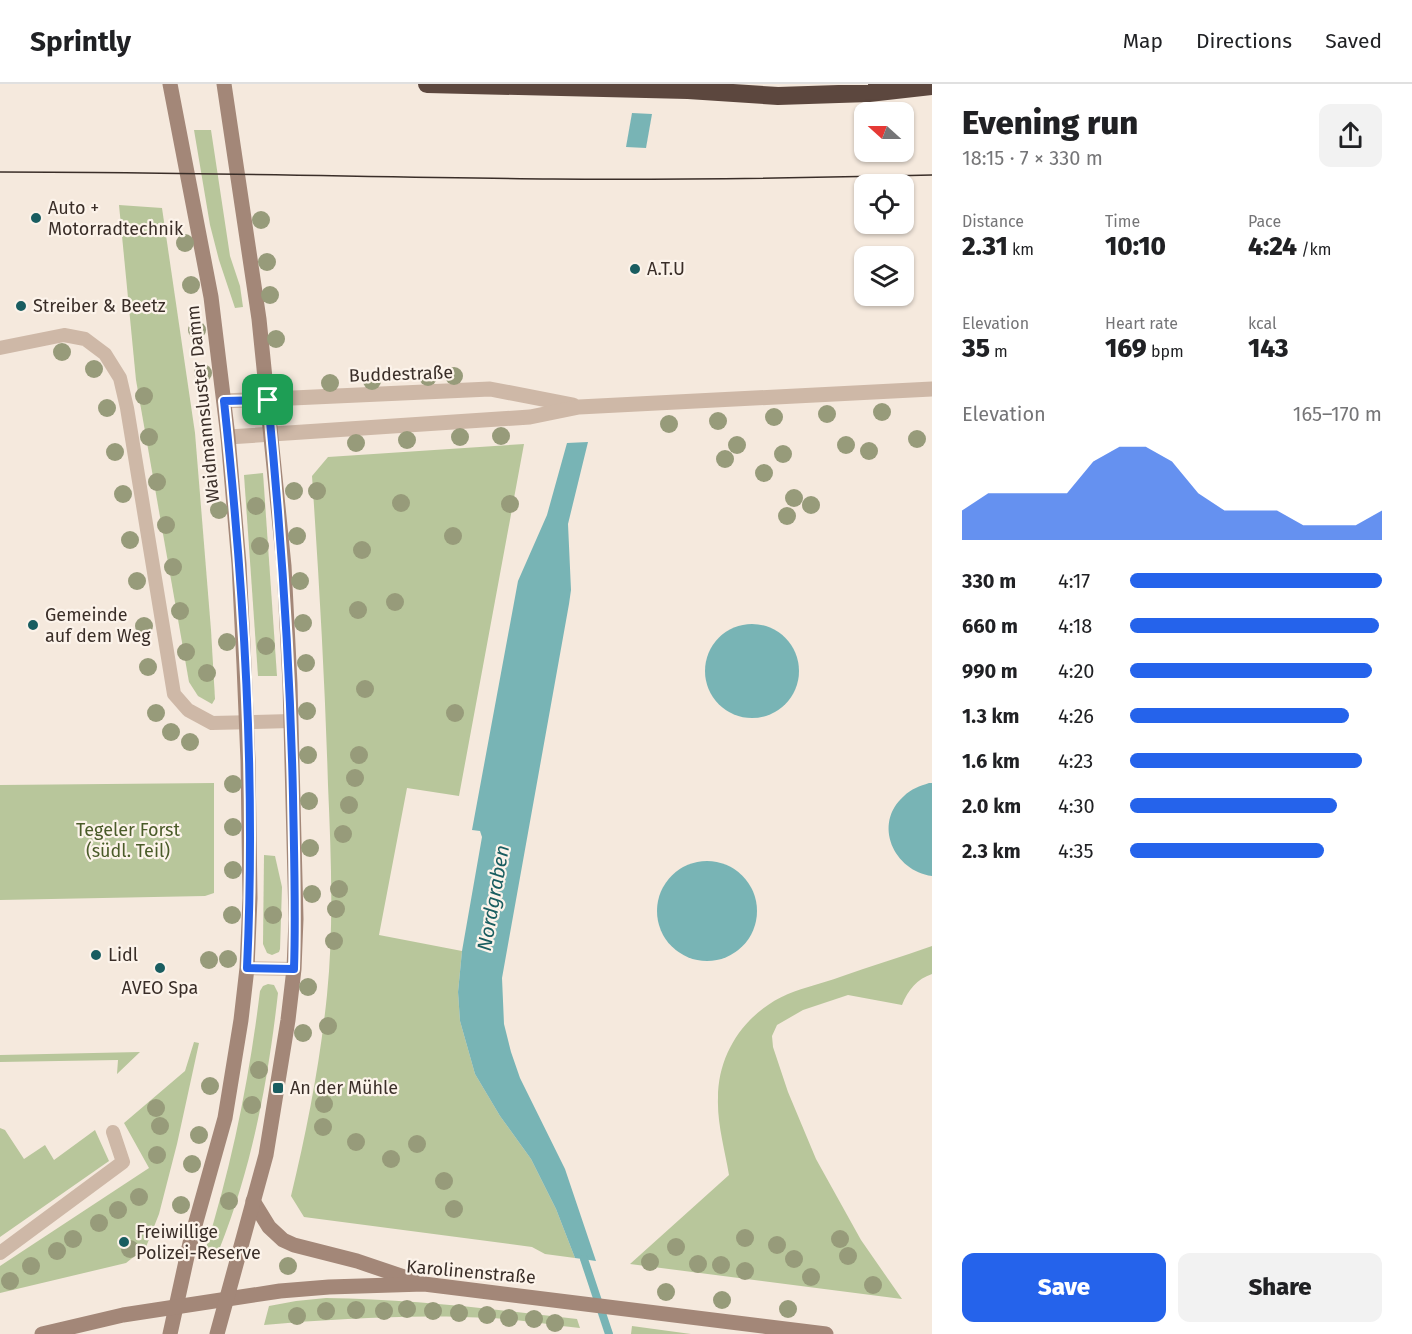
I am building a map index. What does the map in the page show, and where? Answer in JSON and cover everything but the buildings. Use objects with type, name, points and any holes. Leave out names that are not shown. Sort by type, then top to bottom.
[{"type":"highway","points":[[427,84],[688,90],[778,96],[870,93],[932,86]]},
{"type":"main road","name":"Waidmannsluster Damm","points":[[170,84],[210,297],[228,436],[239,564],[247,723],[250,898],[247,968],[225,1118],[190,1243],[170,1334]]},
{"type":"main road","points":[[217,1334],[266,1155],[278,1088],[294,969],[296,919],[284,566],[260,319],[224,84]]},
{"type":"main road","points":[[254,1201],[269,1227],[283,1240],[294,1245],[357,1261],[424,1284]]},
{"type":"main road","name":"Karolinenstraße","points":[[42,1334],[123,1315],[280,1291],[424,1284],[826,1334]]},
{"type":"street","name":"Buddestraße","points":[[224,401],[490,389],[579,407]]},
{"type":"street","name":"Buddestraße","points":[[228,436],[530,417],[579,407],[932,389]]},
{"type":"lane","points":[[0,348],[64,335],[85,339],[105,354],[120,378],[127,408],[174,694],[188,710],[212,723],[291,721]]},
{"type":"lane","points":[[247,968],[294,969]]},
{"type":"lane","points":[[0,1253],[123,1162],[113,1132]]},
{"type":"green space","points":[[194,130],[211,130],[230,256],[240,286],[243,307],[235,308],[219,260],[210,225]]},
{"type":"green space","points":[[119,205],[162,208],[195,433],[211,630],[215,699],[212,704],[198,696],[189,682],[136,380]]},
{"type":"green space","points":[[524,444],[459,796],[407,788],[379,935],[462,951],[458,992],[460,1021],[475,1074],[500,1116],[531,1159],[556,1209],[575,1258],[545,1254],[532,1247],[304,1217],[291,1196],[317,1071],[331,943],[331,864],[325,708],[312,476],[328,457]]},
{"type":"green space","points":[[263,473],[277,676],[258,676],[244,475]]},
{"type":"green space","name":"Tegeler Forst (südl. Teil)","points":[[214,783],[214,893],[205,896],[0,900],[0,785]]},
{"type":"green space","points":[[264,855],[275,856],[282,887],[280,949],[272,955],[267,953],[263,944]]},
{"type":"green space","points":[[932,946],[932,974],[914,986],[902,1005],[848,995],[803,1010],[777,1025],[772,1036],[773,1047],[788,1092],[816,1159],[861,1240],[902,1299],[630,1264],[729,1175],[719,1117],[719,1081],[729,1050],[747,1023],[759,1011],[788,994]]},
{"type":"green space","points":[[268,984],[274,985],[278,993],[264,1092],[250,1156],[219,1250],[205,1251],[238,1122],[251,1057],[260,991]]},
{"type":"green space","points":[[194,1042],[199,1043],[177,1144],[159,1214],[146,1247],[126,1263],[0,1293],[0,1266],[149,1168],[124,1123],[185,1071]]},
{"type":"green space","points":[[140,1052],[117,1074],[118,1060],[0,1062],[0,1055]]},
{"type":"green space","points":[[0,1128],[5,1130],[24,1159],[45,1145],[54,1160],[95,1130],[109,1161],[0,1237]]},
{"type":"green space","points":[[326,1298],[420,1302],[546,1315],[577,1319],[580,1328],[493,1318],[436,1316],[264,1325],[269,1306]]},
{"type":"green space","points":[[632,1326],[691,1334],[631,1334]]},
{"type":"water","points":[[632,113],[652,114],[646,148],[626,147]]},
{"type":"water","points":[[588,442],[568,524],[571,590],[569,604],[502,978],[504,1024],[511,1052],[520,1078],[565,1169],[596,1261],[575,1258],[556,1209],[531,1159],[500,1116],[475,1074],[460,1021],[458,992],[462,951],[482,837],[480,831],[472,830],[518,581],[547,515],[567,443]]},
{"type":"water","points":[[752,624],[770,627],[785,638],[796,653],[799,671],[796,689],[785,704],[770,715],[752,718],[734,715],[719,704],[708,689],[705,671],[708,653],[719,638],[734,627]]},
{"type":"water","points":[[932,783],[932,876],[907,865],[898,856],[889,832],[894,807],[910,791]]},
{"type":"water","points":[[707,861],[726,865],[742,876],[753,892],[757,911],[753,930],[742,946],[726,957],[707,961],[688,957],[672,946],[661,930],[657,911],[661,892],[672,876],[688,865]]},
{"type":"waterway","name":"Nordgraben","points":[[584,1259],[609,1334]]},
{"type":"tram line","points":[[0,172],[600,179],[932,175]]},
{"type":"place","name":"Auto + Motorradtechnik","points":[[36,218]]},
{"type":"place","name":"A.T.U","points":[[635,269]]},
{"type":"place","name":"Streiber & Beetz","points":[[21,306]]},
{"type":"place","name":"Gemeinde auf dem Weg","points":[[33,625]]},
{"type":"place","name":"Lidl","points":[[96,955]]},
{"type":"place","name":"AVEO Spa","points":[[160,968]]},
{"type":"place","name":"An der Mühle","points":[[278,1088]]},
{"type":"place","name":"Freiwillige Polizei-Reserve","points":[[124,1242]]},
{"type":"route","points":[[268,400],[284,566],[290,684],[296,919],[294,969],[247,968],[250,898],[248,761],[239,564],[224,401],[268,400]]}]
